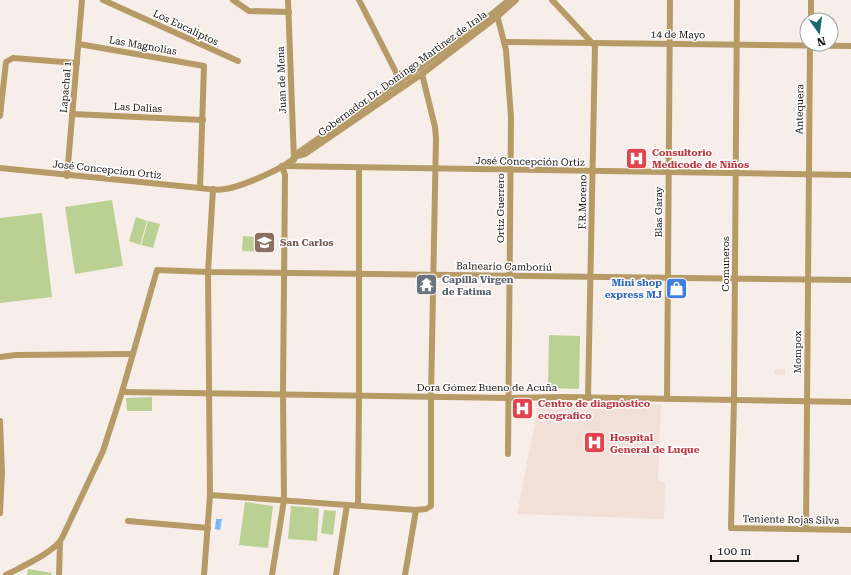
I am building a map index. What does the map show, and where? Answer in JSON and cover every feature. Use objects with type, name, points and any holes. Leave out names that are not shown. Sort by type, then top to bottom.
[{"type":"street","name":"Lapachal 1","points":[[67,176],[82,0]]},
{"type":"street","name":"Los Eucaliptos","points":[[103,0],[238,62]]},
{"type":"street","points":[[233,0],[249,11],[289,12]]},
{"type":"street","name":"Juan de Mena","points":[[288,0],[296,157]]},
{"type":"street","points":[[359,0],[402,84]]},
{"type":"street","name":"Gobernador Dr. Domingo Martinez de Irala","points":[[402,84],[422,74],[497,14],[509,0]]},
{"type":"street","name":"Gobernador Dr. Domingo Martinez de Irala","points":[[282,166],[296,157],[299,152],[402,84],[516,0]]},
{"type":"street","points":[[552,0],[594,43]]},
{"type":"street","name":"Blas Garay","points":[[667,399],[670,0]]},
{"type":"street","name":"Comuneros","points":[[731,528],[734,400],[737,0]]},
{"type":"street","points":[[811,0],[811,12]]},
{"type":"street","name":"Ortiz Guerrero","points":[[497,14],[504,42],[511,117],[508,454]]},
{"type":"street","name":"14 de Mayo","points":[[504,42],[799,45]]},
{"type":"street","name":"F.R.Moreno","points":[[588,398],[594,43]]},
{"type":"street","name":"Las Magnolias","points":[[79,44],[203,65],[205,69],[203,120]]},
{"type":"street","name":"14 de Mayo","points":[[839,46],[851,46]]},
{"type":"street","name":"Antequera","points":[[808,174],[810,52]]},
{"type":"street","points":[[0,116],[6,62],[9,59],[13,58],[77,63]]},
{"type":"street","points":[[210,495],[416,510],[428,509],[432,504],[432,396],[436,169],[435,127],[422,74]]},
{"type":"street","name":"Las Dalias","points":[[72,114],[203,120]]},
{"type":"street","points":[[200,188],[203,120]]},
{"type":"street","points":[[296,157],[297,164],[305,168]]},
{"type":"street","points":[[204,575],[210,495],[208,272],[212,189],[222,190],[236,187],[282,166],[285,175],[283,273],[284,500],[272,575]]},
{"type":"street","name":"José Concepción Ortiz","points":[[282,166],[305,168],[851,175]]},
{"type":"street","name":"José Concepcion Ortiz","points":[[0,168],[67,176],[212,189]]},
{"type":"street","points":[[358,506],[359,168]]},
{"type":"street","name":"Mompox","points":[[806,529],[808,174]]},
{"type":"street","name":"Balneario Camboriú","points":[[132,354],[157,270],[208,272],[851,280]]},
{"type":"street","points":[[0,357],[16,355],[132,354],[122,392],[103,451],[60,543],[59,575]]},
{"type":"street","name":"Dora Gómez Bueno de Acuña","points":[[122,392],[851,402]]},
{"type":"street","points":[[0,422],[2,472],[0,513]]},
{"type":"street","points":[[336,575],[347,505]]},
{"type":"street","points":[[405,575],[416,510]]},
{"type":"street","points":[[128,521],[208,528]]},
{"type":"street","name":"Teniente Rojas Silva","points":[[731,528],[851,530]]},
{"type":"street","points":[[6,575],[52,550],[60,543]]},
{"type":"shaded area","points":[[775,369],[785,369],[785,375],[774,375]]},
{"type":"shaded area","name":"Hospital General de Luque","points":[[539,402],[661,404],[658,481],[665,483],[664,519],[517,514]]},
{"type":"green space","points":[[112,200],[123,266],[75,274],[65,207]]},
{"type":"green space","points":[[42,213],[52,297],[0,303],[0,218]]},
{"type":"green space","points":[[136,217],[147,221],[140,245],[129,241]]},
{"type":"green space","points":[[148,221],[160,224],[153,248],[141,245]]},
{"type":"green space","points":[[243,236],[268,238],[266,252],[242,251]]},
{"type":"green space","points":[[549,335],[580,336],[579,389],[548,388]]},
{"type":"green space","points":[[152,397],[152,411],[127,411],[126,398]]},
{"type":"green space","points":[[245,502],[273,506],[268,548],[239,545]]},
{"type":"green space","points":[[291,506],[319,508],[317,541],[288,539]]},
{"type":"green space","points":[[324,510],[336,511],[333,535],[321,533]]},
{"type":"green space","points":[[28,569],[52,573],[51,575],[27,575]]},
{"type":"water","points":[[216,519],[222,519],[220,530],[215,529]]},
{"type":"place","name":"Consultorio Medicode de Niños","points":[[636,158]]},
{"type":"place","name":"San Carlos","points":[[264,242]]},
{"type":"place","name":"Capilla Virgen de Fatima","points":[[426,285]]},
{"type":"place","name":"Mini shop express MJ","points":[[677,288]]},
{"type":"place","name":"Centro de diagnòstico ecografico","points":[[522,409]]},
{"type":"place","name":"Hospital General de Luque","points":[[595,443]]}]
